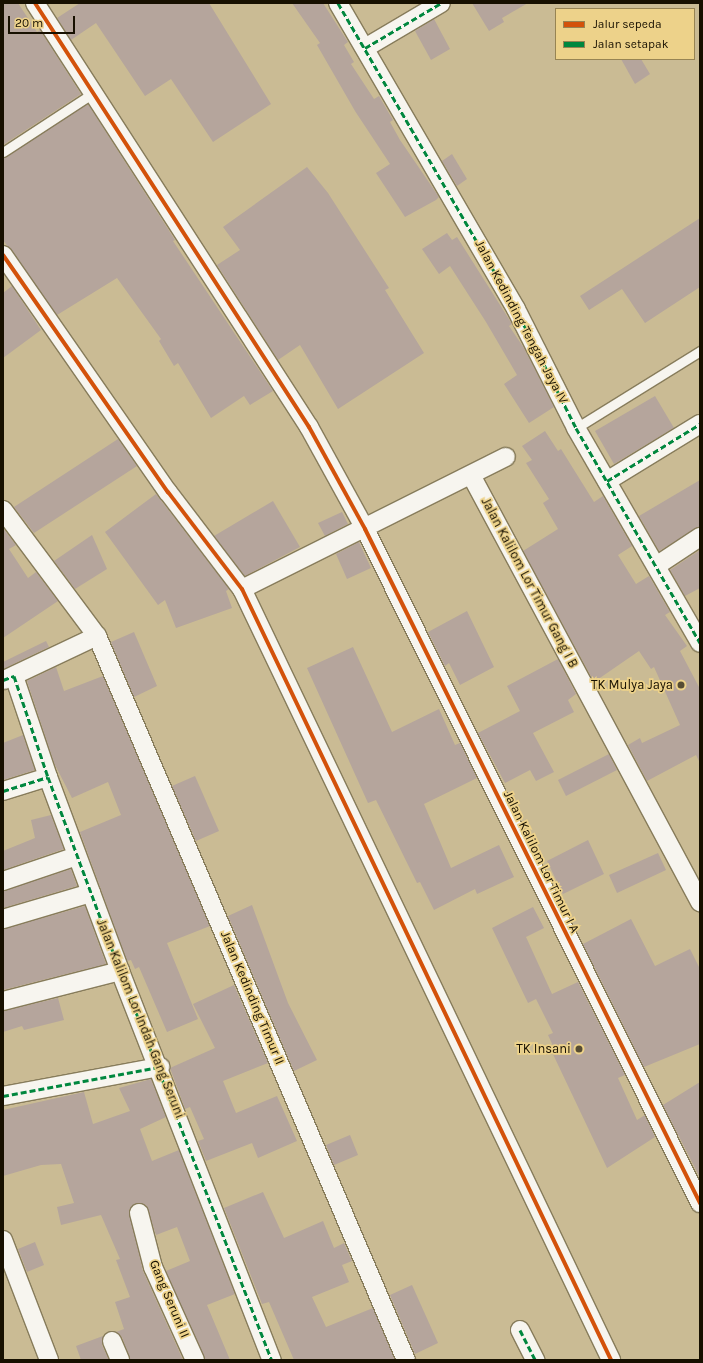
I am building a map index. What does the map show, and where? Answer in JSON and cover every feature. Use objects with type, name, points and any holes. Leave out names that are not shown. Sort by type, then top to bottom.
[{"type":"street","name":"Jalan Kalilom Lor Timur I A","points":[[35,3],[309,427],[365,529],[700,1203]]},
{"type":"street","name":"Jalan Kedinding Tengah Jaya IV","points":[[338,3],[516,309],[576,428],[608,481],[700,643]]},
{"type":"street","points":[[365,48],[441,3]]},
{"type":"street","points":[[3,255],[168,492],[242,589],[611,1360]]},
{"type":"street","points":[[608,481],[700,424]]},
{"type":"street","points":[[242,589],[365,529],[506,457]]},
{"type":"street","name":"Jalan Kalilom Lor Timur Gang I B","points":[[471,475],[700,902]]},
{"type":"street","name":"Jalan Kedinding Timur II","points":[[3,510],[98,636],[406,1360]]},
{"type":"street","points":[[656,566],[700,538]]},
{"type":"street","points":[[9,678],[98,636]]},
{"type":"street","name":"Jalan Kalilom Lor Indah Gang Seruni","points":[[9,678],[48,777],[120,971],[160,1067],[272,1360]]},
{"type":"street","points":[[3,791],[48,777]]},
{"type":"street","points":[[3,881],[77,856]]},
{"type":"street","points":[[3,919],[91,893]]},
{"type":"street","points":[[3,1001],[120,971]]},
{"type":"street","points":[[3,1096],[160,1067]]},
{"type":"street","name":"Gang Seruni II","points":[[139,1213],[153,1267],[195,1360]]},
{"type":"street","points":[[3,1240],[49,1360]]},
{"type":"street","points":[[520,1330],[535,1360]]},
{"type":"street","points":[[112,1341],[120,1360]]},
{"type":"lane","points":[[3,152],[93,93]]},
{"type":"lane","points":[[576,428],[700,351]]},
{"type":"building","points":[[3,3],[18,3],[37,32],[40,30],[81,94],[3,145]]},
{"type":"building","points":[[80,3],[209,3],[271,104],[213,142],[171,79],[145,96],[96,23],[71,40],[57,18]]},
{"type":"building","points":[[292,3],[323,3],[348,42],[344,45],[354,62],[351,64],[374,99],[379,96],[393,120],[390,122],[400,140],[439,197],[436,200],[405,217],[376,173],[390,164],[355,111],[317,45],[320,43]]},
{"type":"building","points":[[472,3],[528,3],[502,18],[504,22],[489,31]]},
{"type":"building","points":[[434,19],[450,49],[431,60],[415,31]]},
{"type":"building","points":[[622,60],[642,60],[650,74],[635,84]]},
{"type":"building","points":[[88,104],[175,240],[173,241],[273,391],[250,405],[244,396],[211,418],[178,363],[174,366],[159,341],[161,339],[117,278],[57,315],[3,240],[3,158]]},
{"type":"building","points":[[452,154],[467,179],[457,186],[442,161]]},
{"type":"building","points":[[307,167],[328,193],[389,288],[385,290],[424,353],[338,409],[300,345],[278,360],[217,265],[240,250],[223,227]]},
{"type":"building","points":[[700,218],[700,287],[645,323],[622,289],[589,310],[580,296]]},
{"type":"building","points":[[447,233],[452,240],[457,237],[512,324],[509,326],[524,348],[554,407],[529,423],[504,384],[517,375],[486,322],[450,266],[439,274],[422,249]]},
{"type":"building","points":[[12,286],[41,330],[3,358],[3,293]]},
{"type":"building","points":[[655,396],[674,428],[614,464],[595,431]]},
{"type":"building","points":[[545,431],[558,451],[561,449],[594,502],[603,496],[632,546],[618,555],[636,584],[649,576],[670,612],[665,615],[687,646],[680,651],[700,689],[700,763],[696,755],[647,781],[628,745],[640,738],[642,743],[680,725],[654,667],[651,669],[639,651],[594,682],[523,551],[558,529],[543,503],[549,499],[526,463],[532,460],[522,446]]},
{"type":"building","points":[[118,439],[137,466],[34,533],[14,507]]},
{"type":"building","points":[[700,480],[700,527],[659,551],[639,516]]},
{"type":"building","points":[[156,494],[229,589],[226,591],[232,608],[176,628],[165,600],[158,605],[105,532]]},
{"type":"building","points":[[273,501],[300,547],[245,576],[214,536]]},
{"type":"building","points":[[342,512],[348,524],[325,536],[318,523]]},
{"type":"building","points":[[3,528],[16,545],[9,549],[28,578],[36,572],[58,601],[3,638]]},
{"type":"building","points":[[92,535],[107,569],[75,589],[54,561]]},
{"type":"building","points":[[359,542],[371,568],[347,579],[336,554]]},
{"type":"building","points":[[700,550],[700,588],[685,596],[670,570]]},
{"type":"building","points":[[467,611],[494,667],[460,685],[449,663],[445,666],[428,632]]},
{"type":"building","points":[[134,632],[157,686],[134,697],[111,642]]},
{"type":"building","points":[[46,641],[49,647],[3,669],[3,662]]},
{"type":"building","points":[[353,647],[392,732],[439,709],[455,745],[460,743],[477,778],[424,804],[451,868],[499,845],[514,877],[477,894],[475,889],[434,910],[420,882],[417,883],[376,800],[368,803],[307,668]]},
{"type":"building","points":[[558,659],[576,694],[568,700],[574,712],[533,733],[554,772],[536,781],[530,770],[505,783],[478,733],[520,711],[507,686]]},
{"type":"building","points":[[56,667],[64,691],[103,676],[210,926],[167,943],[198,1019],[167,1032],[139,967],[135,969],[131,960],[127,961],[80,832],[121,815],[108,782],[72,798],[54,763],[27,681]]},
{"type":"building","points":[[23,735],[35,770],[3,780],[3,743]]},
{"type":"building","points":[[609,754],[617,770],[566,796],[558,780]]},
{"type":"building","points":[[195,776],[219,831],[196,841],[172,786]]},
{"type":"building","points":[[51,815],[64,849],[3,870],[3,851],[35,838],[31,820]]},
{"type":"building","points":[[588,840],[604,874],[563,894],[547,861]]},
{"type":"building","points":[[658,853],[666,870],[617,893],[609,875]]},
{"type":"building","points":[[71,869],[77,886],[3,908],[3,891]]},
{"type":"building","points":[[252,905],[288,1003],[317,1060],[294,1071],[228,916]]},
{"type":"building","points":[[85,906],[106,964],[3,990],[3,929]]},
{"type":"building","points":[[533,907],[544,928],[526,937],[552,994],[578,982],[625,1075],[618,1078],[637,1120],[645,1115],[655,1137],[607,1168],[551,1050],[554,1048],[548,1035],[553,1033],[536,999],[528,1003],[492,928]]},
{"type":"building","points":[[631,919],[655,966],[690,949],[700,969],[700,1044],[644,1067],[583,944]]},
{"type":"building","points":[[234,985],[268,1063],[223,1081],[236,1113],[277,1096],[297,1141],[258,1158],[252,1143],[206,1161],[198,1141],[204,1139],[190,1107],[185,1109],[170,1068],[215,1048],[193,1004]]},
{"type":"building","points":[[58,998],[64,1020],[24,1030],[22,1026],[3,1032],[3,1011]]},
{"type":"building","points":[[151,1079],[166,1117],[140,1129],[152,1161],[179,1150],[235,1294],[207,1305],[230,1360],[205,1360],[166,1271],[190,1261],[177,1227],[156,1235],[146,1205],[136,1203],[129,1210],[143,1271],[183,1360],[130,1360],[122,1337],[116,1332],[124,1329],[115,1302],[130,1297],[116,1260],[120,1259],[101,1215],[61,1225],[57,1207],[74,1203],[61,1164],[41,1165],[3,1176],[3,1110],[84,1092],[93,1124],[130,1111],[119,1088]]},
{"type":"building","points":[[700,1082],[700,1178],[663,1105]]},
{"type":"building","points":[[350,1135],[358,1155],[334,1165],[326,1145]]},
{"type":"building","points":[[263,1192],[284,1238],[323,1221],[334,1248],[344,1243],[352,1261],[342,1265],[349,1282],[312,1297],[326,1327],[373,1308],[395,1360],[294,1360],[269,1302],[262,1304],[224,1208]]},
{"type":"building","points":[[35,1242],[44,1265],[27,1272],[18,1249]]},
{"type":"building","points":[[412,1285],[438,1343],[415,1354],[390,1295]]},
{"type":"building","points":[[103,1336],[102,1345],[109,1360],[81,1360],[76,1346]]},
{"type":"marked path","points":[[338,3],[516,309],[576,428],[700,643]]},
{"type":"marked path","points":[[365,48],[441,3]]},
{"type":"marked path","points":[[607,481],[700,424]]},
{"type":"marked path","points":[[3,680],[14,676],[48,777],[120,971],[272,1360]]},
{"type":"marked path","points":[[3,791],[48,777]]},
{"type":"marked path","points":[[3,1096],[160,1067]]},
{"type":"marked path","points":[[520,1330],[535,1360]]},
{"type":"cycle path","points":[[35,3],[309,427],[365,529],[700,1203]]},
{"type":"cycle path","points":[[3,255],[168,492],[242,589],[611,1360]]},
{"type":"place","name":"TK Mulya Jaya","points":[[681,685]]},
{"type":"place","name":"TK Insani","points":[[579,1049]]}]
